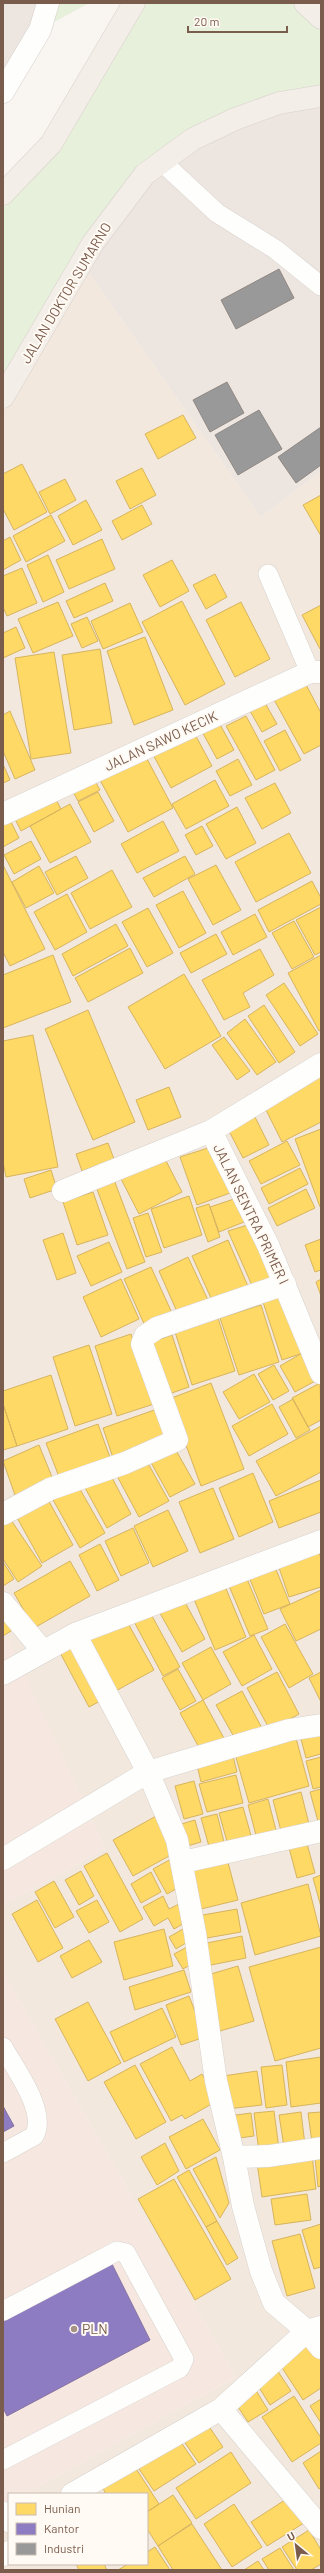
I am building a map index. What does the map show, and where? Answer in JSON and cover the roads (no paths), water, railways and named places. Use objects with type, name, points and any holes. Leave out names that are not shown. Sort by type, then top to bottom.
[{"type":"main road","points":[[3,194],[51,144],[134,3]]},
{"type":"main road","points":[[305,3],[321,18]]},
{"type":"main road","name":"JALAN DOKTOR SUMARNO","points":[[3,397],[95,241],[145,174],[193,139],[235,119],[279,103],[321,96]]},
{"type":"street","points":[[3,92],[40,30],[48,3]]},
{"type":"street","name":"JALAN SAWO KECIK","points":[[3,814],[316,672]]},
{"type":"street","name":"JALAN SENTRA PRIMER I","points":[[321,1064],[211,1131],[268,1245],[321,1373]]},
{"type":"street","points":[[63,1191],[211,1131]]},
{"type":"street","points":[[3,1514],[50,1489],[125,1464],[177,1440],[142,1344],[146,1336],[157,1328],[285,1284]]},
{"type":"street","points":[[3,1674],[75,1634],[321,1541]]},
{"type":"street","points":[[3,1604],[43,1651]]},
{"type":"street","points":[[74,2493],[221,2409],[316,2335],[274,2303],[252,2244],[216,2081],[183,1862],[177,1840],[148,1772],[75,1634]]},
{"type":"street","points":[[3,1859],[148,1772],[289,1730],[321,1725]]},
{"type":"street","points":[[183,1862],[321,1831]]},
{"type":"street","points":[[234,2157],[269,2156],[321,2148]]},
{"type":"street","points":[[221,2409],[321,2528]]},
{"type":"lane","points":[[161,161],[217,213],[275,249],[321,286]]},
{"type":"lane","points":[[268,574],[316,672]]},
{"type":"lane","points":[[3,2048],[25,2085],[38,2114],[39,2123],[34,2136],[3,2152]]},
{"type":"lane","points":[[3,2311],[117,2251],[122,2250],[126,2253],[184,2359],[180,2368],[3,2460]]},
{"type":"lane","points":[[3,2511],[8,2521]]},
{"type":"place","name":"PLN","points":[[74,2329]]}]
